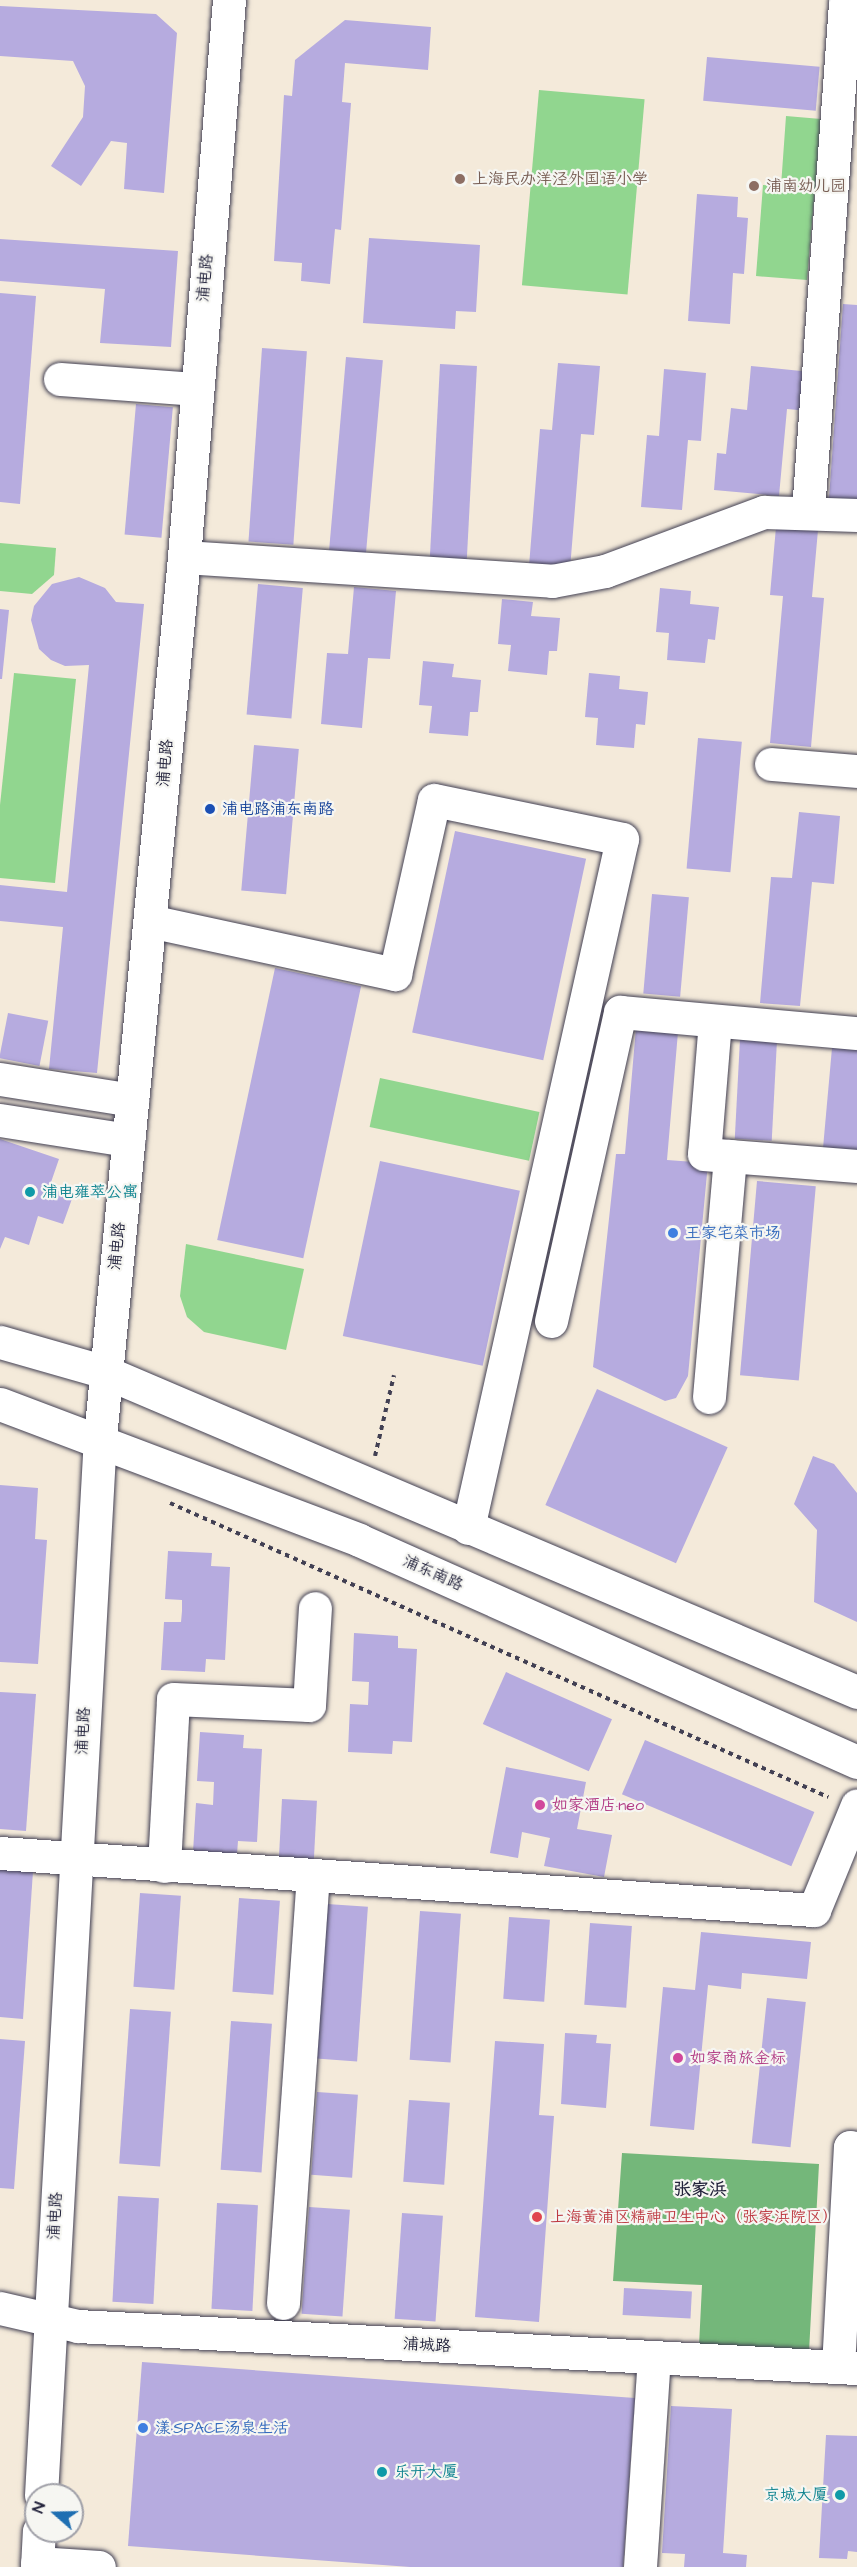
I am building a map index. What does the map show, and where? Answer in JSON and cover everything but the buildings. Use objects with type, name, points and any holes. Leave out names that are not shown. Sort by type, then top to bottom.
[{"type":"street","name":"浦电路","points":[[42,2483],[100,1438],[184,557],[195,389],[229,0]]},
{"type":"street","points":[[808,511],[844,188],[845,3]]},
{"type":"street","points":[[60,379],[195,389]]},
{"type":"street","points":[[184,557],[552,581],[605,571],[764,512],[808,511],[857,515]]},
{"type":"street","points":[[771,764],[857,771]]},
{"type":"street","points":[[150,921],[395,974],[434,800],[622,839],[468,1528]]},
{"type":"street","points":[[551,1321],[620,1012],[857,1033]]},
{"type":"street","points":[[715,1021],[704,1154],[857,1166]]},
{"type":"street","points":[[0,1079],[132,1100]]},
{"type":"street","points":[[0,1120],[128,1140]]},
{"type":"street","points":[[709,1397],[730,1156]]},
{"type":"street","points":[[0,1342],[105,1372],[857,1692]]},
{"type":"street","name":"浦东南路","points":[[0,1404],[100,1438],[359,1540],[857,1762]]},
{"type":"street","points":[[164,1866],[173,1699],[309,1705],[315,1608]]},
{"type":"street","points":[[0,1853],[814,1910],[856,1807]]},
{"type":"street","points":[[283,2303],[313,1876]]},
{"type":"street","points":[[848,2367],[850,2147],[857,2148]]},
{"type":"street","name":"浦城路","points":[[0,2307],[49,2321],[848,2367]]},
{"type":"street","points":[[640,2567],[654,2357]]},
{"type":"street","points":[[38,2543],[37,2565],[99,2567]]},
{"type":"path","points":[[364,1482],[394,1376]]},
{"type":"path","points":[[163,1500],[856,1807]]},
{"type":"green space","points":[[539,90],[645,99],[628,294],[522,285]]},
{"type":"green space","points":[[786,116],[821,119],[807,280],[756,276],[763,185],[781,186]]},
{"type":"green space","points":[[0,543],[56,548],[54,575],[32,594],[0,591]]},
{"type":"green space","points":[[14,673],[76,679],[55,883],[0,878],[0,805]]},
{"type":"green space","points":[[380,1078],[539,1112],[529,1161],[370,1127]]},
{"type":"green space","points":[[186,1244],[304,1269],[286,1350],[204,1332],[187,1317],[180,1296]]},
{"type":"green space","points":[[622,2153],[819,2164],[809,2352],[699,2346],[702,2285],[613,2281]]},
{"type":"place","name":"上海民办洋泾外国语小学","points":[[460,179]]},
{"type":"place","name":"浦南幼儿园","points":[[754,186]]},
{"type":"place","name":"浦电路浦东南路","points":[[210,809]]},
{"type":"place","name":"浦电雍萃公寓","points":[[30,1192]]},
{"type":"place","name":"王家宅菜市场","points":[[673,1233]]},
{"type":"place","name":"如家酒店·neo","points":[[540,1805]]},
{"type":"place","name":"如家商旅金标","points":[[678,2058]]},
{"type":"place","name":"上海黄浦区精神卫生中心（张家浜院区）","points":[[537,2217]]},
{"type":"place","name":"漾·SPACE汤泉生活","points":[[143,2428]]},
{"type":"place","name":"乐开大厦","points":[[382,2472]]},
{"type":"place","name":"京城大厦","points":[[840,2495]]},
{"type":"district","name":"张家浜","points":[[700,2190]]}]
